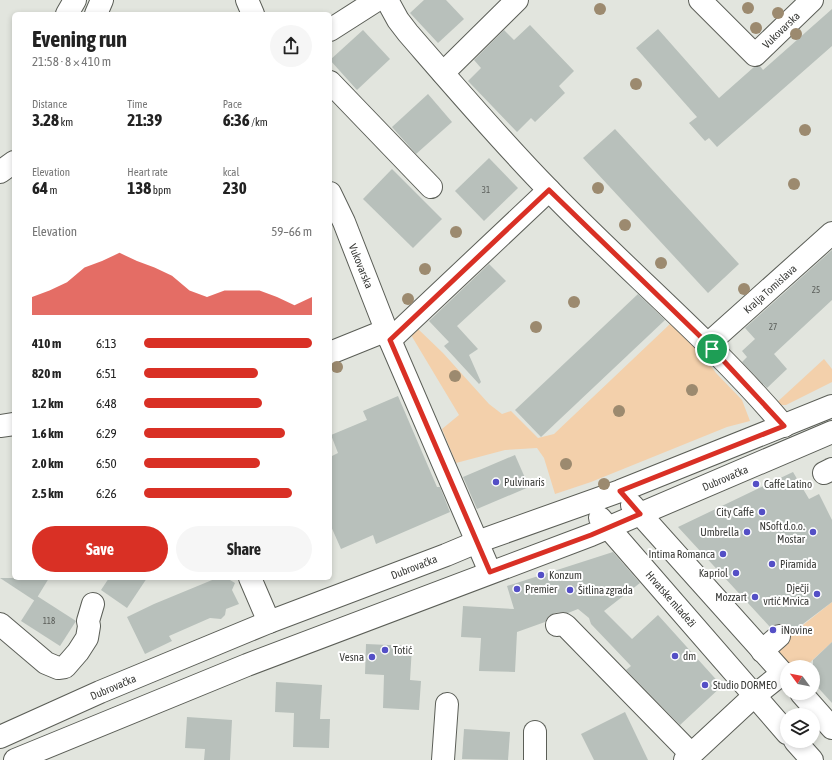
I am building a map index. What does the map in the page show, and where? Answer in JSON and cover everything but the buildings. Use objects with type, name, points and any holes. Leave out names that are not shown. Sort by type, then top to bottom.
[{"type":"street","points":[[68,12],[74,0]]},
{"type":"street","points":[[82,12],[88,0]]},
{"type":"street","points":[[247,0],[252,12]]},
{"type":"street","points":[[332,29],[377,0]]},
{"type":"street","points":[[387,0],[398,20],[408,33],[443,74],[549,190],[708,344],[784,426]]},
{"type":"street","points":[[443,74],[517,0]]},
{"type":"street","name":"Vukovarska","points":[[700,0],[754,55],[812,0]]},
{"type":"street","points":[[332,84],[432,187]]},
{"type":"street","points":[[0,172],[12,163]]},
{"type":"street","points":[[332,352],[389,335],[549,190]]},
{"type":"street","name":"Vukovarska","points":[[332,202],[337,225],[389,335],[490,572]]},
{"type":"street","name":"Kralja Tomislava","points":[[708,344],[832,233]]},
{"type":"street","name":"Dubrovačka","points":[[0,737],[100,692],[269,622],[477,542],[620,491],[832,406]]},
{"type":"street","points":[[0,426],[12,424]]},
{"type":"street","name":"Dubrovačka","points":[[15,760],[247,665],[609,527],[832,432]]},
{"type":"street","points":[[620,491],[780,670]]},
{"type":"street","name":"Hrvatske mladeži","points":[[587,503],[780,725]]},
{"type":"street","points":[[251,580],[269,622]]},
{"type":"street","points":[[0,624],[46,663],[58,668],[65,667],[87,638],[90,626],[88,621],[93,604]]},
{"type":"street","points":[[557,625],[563,624],[566,626],[688,757],[754,696],[780,678]]},
{"type":"street","points":[[762,651],[779,636]]},
{"type":"street","points":[[807,700],[832,728]]},
{"type":"street","points":[[443,760],[447,704]]},
{"type":"street","points":[[535,732],[535,760]]},
{"type":"street","points":[[801,748],[812,760]]},
{"type":"shaded area","points":[[670,324],[690,338],[716,373],[742,400],[750,421],[727,427],[591,482],[555,494],[544,458],[537,448],[505,450],[456,463],[442,429],[459,415],[411,335],[417,328],[443,353],[489,404],[502,414],[511,411],[538,438],[554,434]]},
{"type":"shaded area","points":[[824,359],[832,369],[832,382],[786,405],[774,405]]},
{"type":"shaded area","points":[[832,602],[832,642],[813,660],[784,660],[773,649]]},
{"type":"place","name":"Pulvinaris","points":[[496,482]]},
{"type":"place","name":"Caffe Latino","points":[[756,484]]},
{"type":"place","name":"City Caffe","points":[[762,512]]},
{"type":"place","name":"Umbrella","points":[[747,532]]},
{"type":"place","name":"NSoft d.o.o. Mostar","points":[[813,532]]},
{"type":"place","name":"Intima Romanca","points":[[723,554]]},
{"type":"place","name":"Piramida","points":[[772,564]]},
{"type":"place","name":"Kapriol","points":[[736,573]]},
{"type":"place","name":"Konzum","points":[[541,575]]},
{"type":"place","name":"Premier","points":[[517,589]]},
{"type":"place","name":"Šitlina zgrada","points":[[570,590]]},
{"type":"place","name":"Dječji vrtić Mrvica","points":[[817,594]]},
{"type":"place","name":"Mozzart","points":[[755,597]]},
{"type":"place","name":"iNovine","points":[[773,630]]},
{"type":"place","name":"Totić","points":[[385,650]]},
{"type":"place","name":"dm","points":[[675,656]]},
{"type":"place","name":"Vesna","points":[[372,657]]},
{"type":"place","name":"Studio DORMEO","points":[[705,685]]},
{"type":"route","points":[[549,190],[712,349],[784,426],[620,491],[640,514],[591,535],[490,572],[390,340],[549,190]]}]
